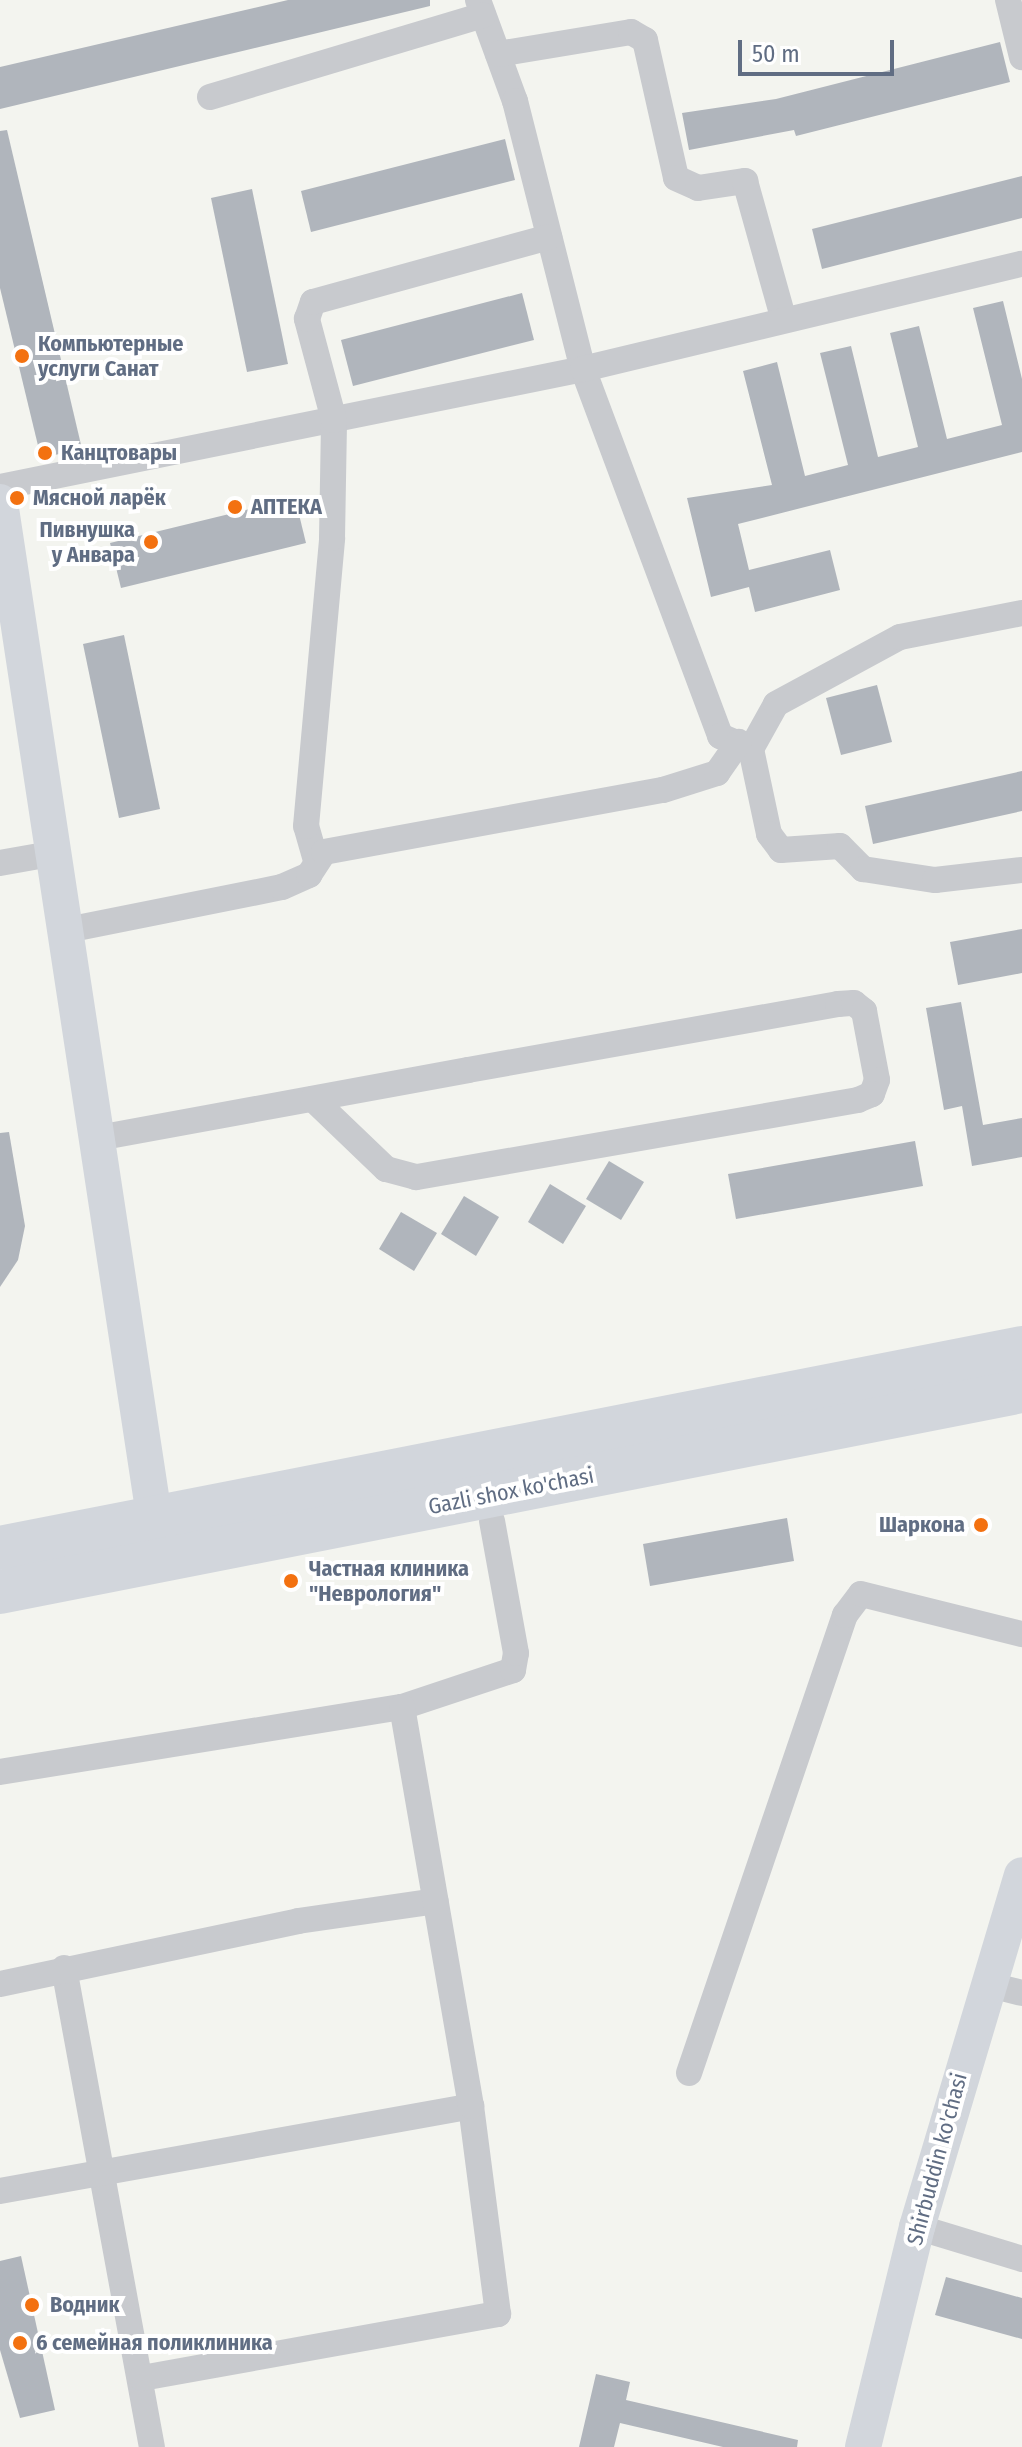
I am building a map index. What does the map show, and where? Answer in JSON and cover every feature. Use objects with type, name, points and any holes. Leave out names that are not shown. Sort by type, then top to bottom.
[{"type":"highway","name":"Gazli shox ko'chasi","points":[[0,1548],[1022,1348]]},
{"type":"highway","name":"Gazli shox ko'chasi","points":[[0,1592],[1022,1391]]},
{"type":"street","points":[[1008,0],[1022,57]]},
{"type":"street","points":[[210,97],[481,8],[498,54],[583,369],[720,736],[745,746]]},
{"type":"street","points":[[498,54],[631,32],[645,40],[676,178],[698,188],[745,181],[783,317]]},
{"type":"street","points":[[67,930],[282,887],[309,875],[315,857],[306,826],[332,538],[334,420],[307,319],[313,302],[549,237]]},
{"type":"street","points":[[0,487],[583,369],[783,317],[1022,264]]},
{"type":"street","points":[[0,502],[56,853],[154,1516]]},
{"type":"street","points":[[315,857],[663,790],[717,773],[745,746],[776,704],[900,637],[1022,613]]},
{"type":"street","points":[[745,746],[769,834],[781,850],[840,846],[863,869],[935,880],[1022,870]]},
{"type":"street","points":[[0,863],[56,853]]},
{"type":"street","points":[[98,1138],[313,1099],[854,1003],[864,1011],[877,1080],[872,1094],[858,1100],[416,1177],[386,1169],[313,1099]]},
{"type":"street","points":[[0,1772],[402,1707],[513,1670],[516,1653],[492,1521]]},
{"type":"street","points":[[689,2073],[845,1615],[861,1594],[1022,1634]]},
{"type":"street","points":[[142,2378],[498,2314],[471,2106],[402,1707]]},
{"type":"street","name":"Shirbuddin ko'chasi","points":[[863,2447],[917,2227],[986,1984],[1022,1875]]},
{"type":"street","points":[[0,1984],[64,1968],[436,1901]]},
{"type":"street","points":[[64,1968],[100,2171],[142,2378],[152,2447]]},
{"type":"street","points":[[986,1984],[1022,1993]]},
{"type":"street","points":[[0,2191],[471,2106]]},
{"type":"street","points":[[917,2227],[1022,2259]]},
{"type":"building","points":[[288,0],[430,0],[430,6],[0,109],[0,67]]},
{"type":"building","points":[[1000,42],[1010,82],[796,136],[794,130],[689,150],[682,113],[776,99]]},
{"type":"building","points":[[7,130],[82,449],[41,458],[0,288],[0,131]]},
{"type":"building","points":[[505,139],[515,180],[311,232],[301,191]]},
{"type":"building","points":[[1022,176],[1022,218],[822,269],[812,229]]},
{"type":"building","points":[[252,189],[288,364],[247,372],[211,198]]},
{"type":"building","points":[[522,293],[534,340],[353,386],[341,340]]},
{"type":"building","points":[[1003,301],[1022,379],[1022,452],[738,524],[749,570],[830,550],[840,590],[755,612],[749,587],[711,597],[687,498],[772,485],[743,371],[777,362],[805,476],[848,465],[820,353],[851,346],[878,457],[918,447],[890,333],[919,326],[947,439],[1002,425],[973,308]]},
{"type":"building","points":[[295,498],[306,543],[121,588],[110,543]]},
{"type":"building","points":[[124,635],[160,809],[119,818],[83,644]]},
{"type":"building","points":[[877,685],[892,742],[841,755],[826,698]]},
{"type":"building","points":[[1022,771],[1022,811],[873,844],[865,806]]},
{"type":"building","points":[[1022,929],[1022,973],[958,985],[950,942]]},
{"type":"building","points":[[961,1002],[983,1125],[1022,1118],[1022,1157],[972,1166],[962,1106],[944,1110],[926,1008]]},
{"type":"building","points":[[9,1132],[25,1226],[18,1260],[0,1287],[0,1133]]},
{"type":"building","points":[[915,1141],[923,1186],[736,1219],[728,1174]]},
{"type":"building","points":[[609,1161],[644,1182],[621,1220],[586,1199]]},
{"type":"building","points":[[550,1184],[586,1206],[563,1244],[528,1222]]},
{"type":"building","points":[[464,1196],[499,1217],[476,1256],[441,1234]]},
{"type":"building","points":[[401,1212],[437,1233],[414,1271],[379,1249]]},
{"type":"building","points":[[787,1518],[794,1561],[650,1586],[643,1544]]},
{"type":"building","name":"6 семейная поликлиника","points":[[21,2256],[55,2410],[20,2418],[0,2350],[0,2261]]},
{"type":"building","points":[[946,2277],[1022,2298],[1022,2339],[935,2315]]},
{"type":"building","points":[[596,2374],[630,2382],[626,2400],[798,2440],[797,2447],[723,2447],[620,2423],[614,2447],[579,2447]]},
{"type":"place","name":"Компьютерные услуги Санат","points":[[22,356]]},
{"type":"place","name":"Канцтовары","points":[[45,453]]},
{"type":"place","name":"Мясной ларёк","points":[[17,498]]},
{"type":"place","name":"АПТЕКА","points":[[235,507]]},
{"type":"place","name":"Пивнушка у Анвара","points":[[151,542]]},
{"type":"place","name":"Шаркона","points":[[981,1525]]},
{"type":"place","name":"Частная клиника \"Неврология\"","points":[[291,1581]]},
{"type":"place","name":"Водник","points":[[32,2305]]},
{"type":"place","name":"6 семейная поликлиника","points":[[20,2343]]}]
